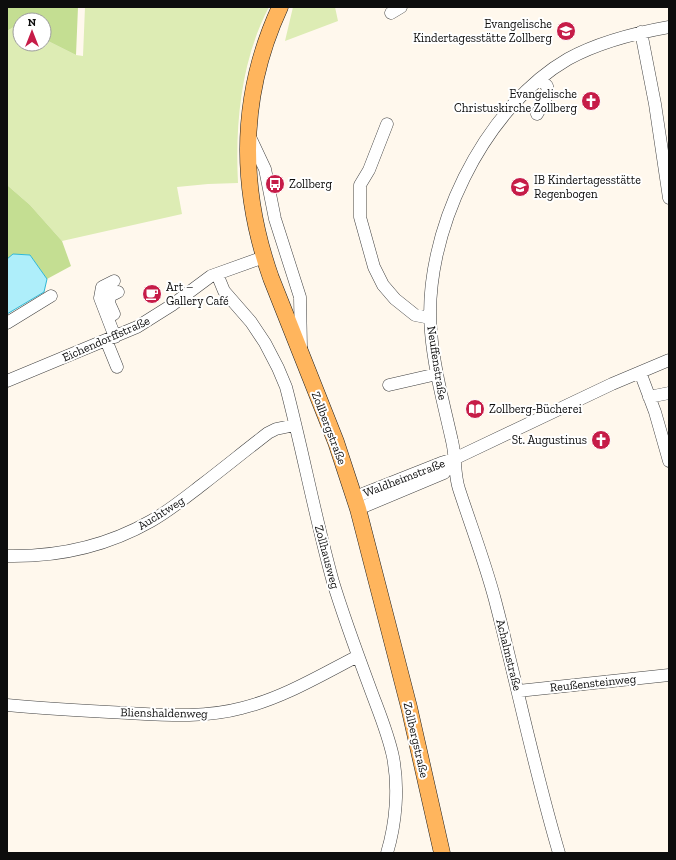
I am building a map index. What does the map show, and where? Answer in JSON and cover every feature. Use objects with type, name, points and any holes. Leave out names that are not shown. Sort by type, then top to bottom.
[{"type":"main road","name":"Zollbergstraße","points":[[280,7],[271,26],[259,63],[251,105],[248,132],[248,157],[249,185],[255,225],[264,258],[301,357],[336,442],[356,503],[410,714],[442,853]]},
{"type":"street","name":"Neuffenstraße","points":[[454,460],[452,442],[437,374],[431,337],[430,318],[433,276],[438,251],[446,221],[458,190],[473,160],[493,130],[518,101],[540,79],[568,59],[597,45],[641,32],[669,26]]},
{"type":"street","points":[[641,32],[669,198]]},
{"type":"street","points":[[537,114],[548,94],[547,86],[540,79]]},
{"type":"street","points":[[387,124],[369,170],[362,181],[359,190],[360,217],[374,267],[389,293],[415,315],[430,318]]},
{"type":"street","points":[[248,132],[265,169],[274,219],[300,297],[301,357]]},
{"type":"street","name":"Eichendorffstraße","points":[[7,381],[115,337],[156,316],[206,280],[217,274],[264,258]]},
{"type":"street","name":"Zollhausweg","points":[[217,274],[224,291],[251,322],[275,361],[286,387],[332,575],[358,656],[384,725],[390,747],[395,780],[394,815],[391,837],[386,853]]},
{"type":"street","points":[[116,286],[110,296],[109,303],[115,337],[117,366]]},
{"type":"street","points":[[7,323],[51,296]]},
{"type":"street","name":"Waldheimstraße","points":[[356,503],[444,473],[454,460],[612,384],[669,360]]},
{"type":"street","points":[[640,372],[669,461]]},
{"type":"street","points":[[388,385],[437,374]]},
{"type":"street","points":[[649,397],[669,393]]},
{"type":"street","name":"Auchtweg","points":[[7,556],[40,555],[70,551],[95,545],[139,528],[170,509],[268,433],[295,425]]},
{"type":"street","name":"Achalmstraße","points":[[454,460],[458,487],[485,563],[518,691],[543,797],[559,853]]},
{"type":"street","name":"Blienshaldenweg","points":[[7,705],[84,711],[183,715],[218,713],[247,707],[277,696],[358,656]]},
{"type":"street","name":"Reußensteinweg","points":[[518,691],[669,675]]},
{"type":"green space","points":[[7,7],[78,7],[76,55],[52,43],[52,12],[12,12],[12,28],[7,31]]},
{"type":"green space","points":[[85,7],[269,7],[260,27],[246,70],[239,115],[237,161],[238,183],[177,187],[182,214],[62,241],[30,205],[7,185],[7,31],[12,28],[12,52],[52,52],[52,43],[76,55],[83,56]]},
{"type":"green space","points":[[293,7],[335,7],[338,21],[285,41]]},
{"type":"green space","points":[[7,185],[30,205],[62,241],[71,266],[47,279],[30,255],[13,254],[7,259]]},
{"type":"water","points":[[13,254],[30,255],[47,279],[44,292],[7,314],[7,259]]},
{"type":"place","name":"Evangelische Kindertagesstätte Zollberg","points":[[566,31]]},
{"type":"place","name":"Evangelische Christuskirche Zollberg","points":[[591,101]]},
{"type":"place","name":"Zollberg","points":[[275,184]]},
{"type":"place","name":"IB Kindertagesstätte Regenbogen","points":[[520,187]]},
{"type":"place","name":"Art – Gallery Café","points":[[152,294]]},
{"type":"place","name":"Zollberg-Bücherei","points":[[475,409]]},
{"type":"place","name":"St. Augustinus","points":[[601,440]]}]
